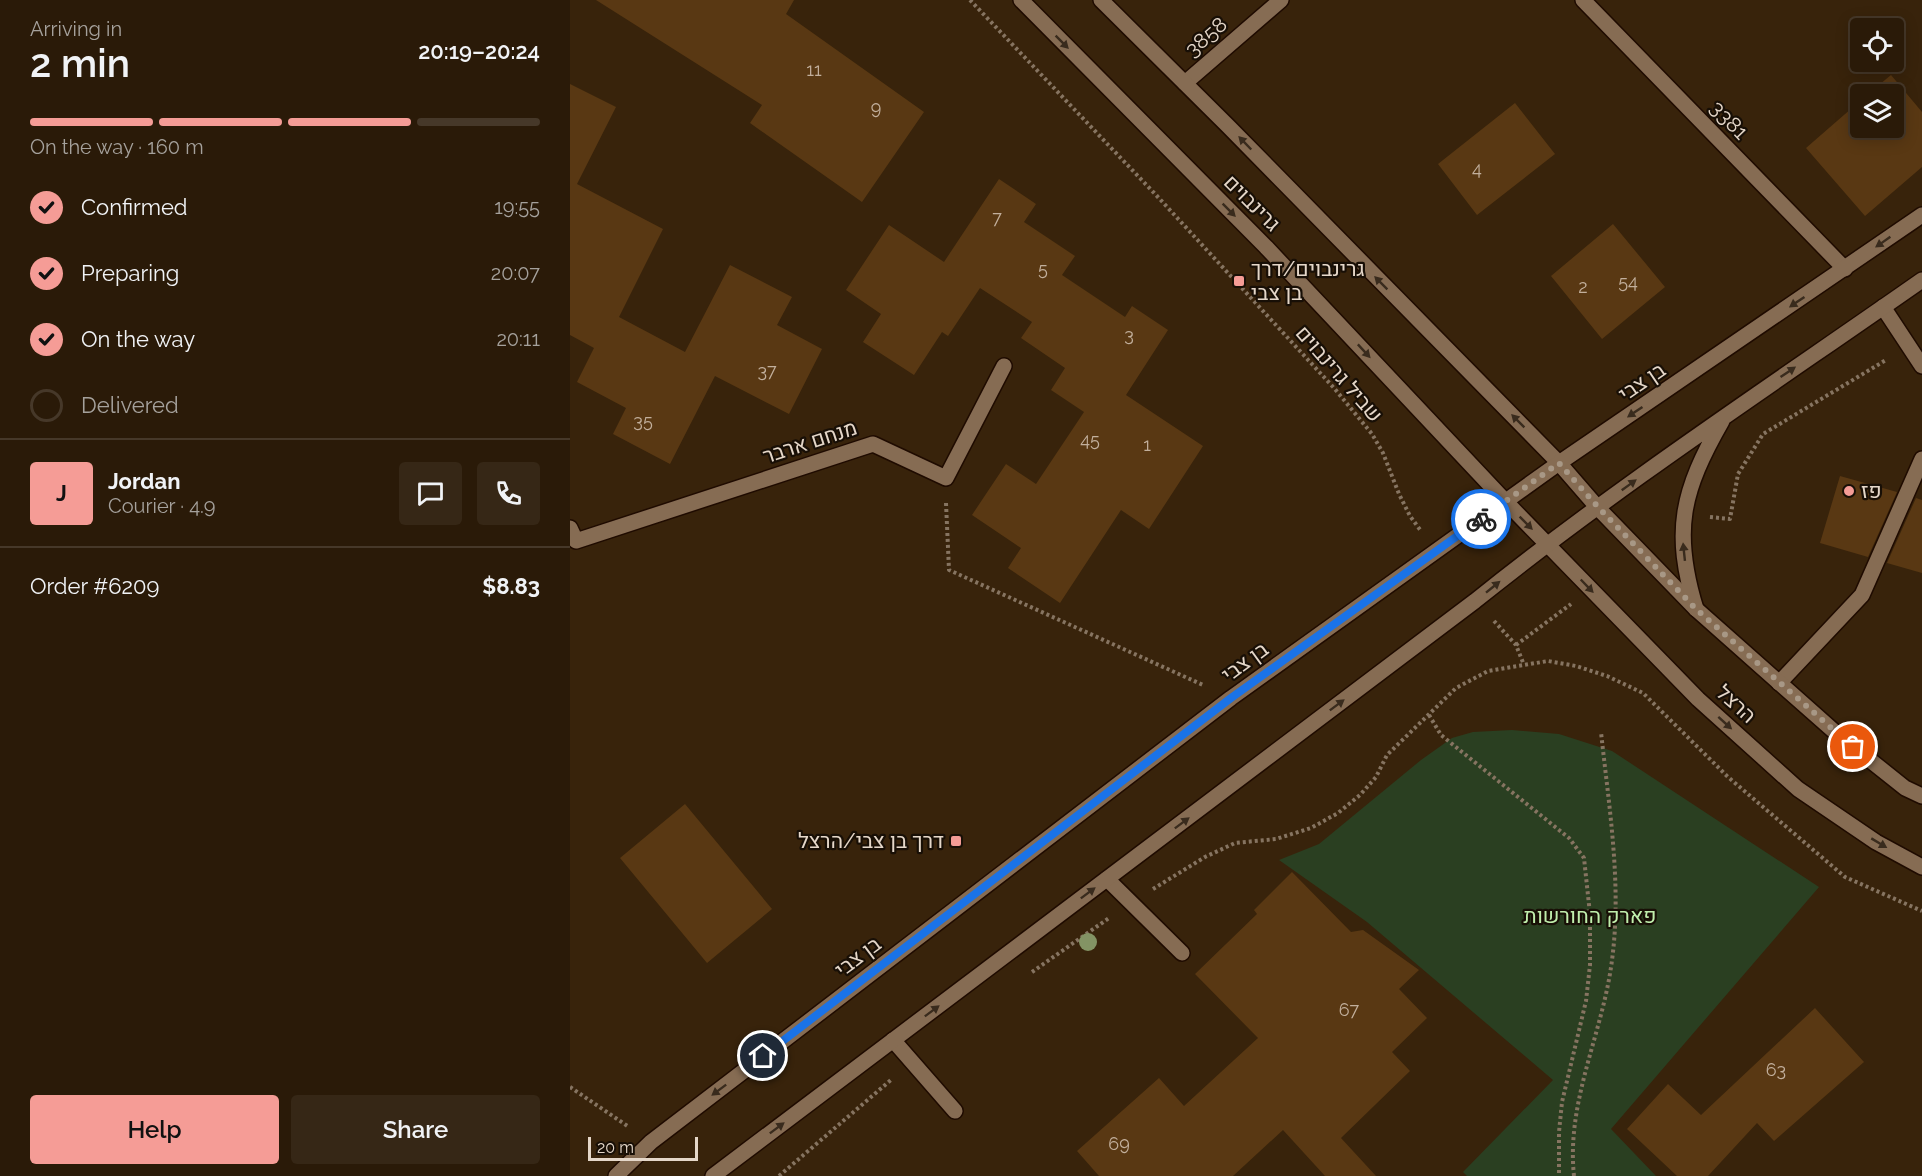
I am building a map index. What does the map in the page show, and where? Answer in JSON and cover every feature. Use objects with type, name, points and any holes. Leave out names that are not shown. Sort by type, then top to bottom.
[{"type":"street","name":"גרינבוים","points":[[1021,0],[1266,247],[1547,543]]},
{"type":"street","name":"גרינבוים","points":[[1101,0],[1559,463],[1598,507]]},
{"type":"street","name":"3858","points":[[1185,83],[1281,0]]},
{"type":"street","name":"3381","points":[[1583,0],[1845,269]]},
{"type":"street","name":"בן צבי","points":[[616,1176],[651,1142],[1231,698],[1559,463],[1922,215]]},
{"type":"street","points":[[713,1176],[1475,601],[1547,543],[1726,414],[1922,280]]},
{"type":"street","points":[[1883,307],[1922,366]]},
{"type":"street","points":[[946,478],[1004,366]]},
{"type":"street","points":[[1696,609],[1686,577],[1683,516],[1692,482],[1705,451],[1726,414]]},
{"type":"street","name":"מנחם ארבר","points":[[570,528],[576,541],[873,444],[946,478]]},
{"type":"street","points":[[1779,683],[1862,595],[1922,459]]},
{"type":"street","points":[[1598,507],[1696,609],[1836,733],[1905,788],[1922,796]]},
{"type":"street","name":"הרצל","points":[[1547,543],[1698,699],[1798,789],[1876,842],[1922,867]]},
{"type":"street","points":[[1107,879],[1182,953]]},
{"type":"street","points":[[893,1040],[954,1111]]},
{"type":"path","name":"שביל גרינבוים","points":[[970,0],[1157,196],[1334,388],[1372,434],[1383,453],[1410,516],[1436,551]]},
{"type":"path","points":[[946,478],[949,570],[1231,698]]},
{"type":"path","points":[[1475,601],[1516,645],[1524,665]]},
{"type":"path","points":[[1025,977],[1131,902],[1205,857],[1235,843],[1276,839],[1311,828],[1338,813],[1360,795],[1376,777],[1387,755],[1456,688],[1488,671],[1548,661],[1576,666],[1607,676],[1643,693],[1728,777],[1845,877],[1922,911]]},
{"type":"path","points":[[1429,715],[1441,735],[1569,838],[1584,858],[1590,914],[1590,965],[1586,1001],[1562,1102],[1559,1176]]},
{"type":"path","points":[[1574,1176],[1575,1115],[1606,997],[1613,959],[1615,912],[1613,842],[1601,732]]},
{"type":"path","points":[[779,1176],[912,1061]]},
{"type":"path","points":[[570,1087],[651,1142]]},
{"type":"green space","name":"פארק החורשות","points":[[1512,730],[1559,734],[1612,751],[1819,887],[1611,1129],[1656,1176],[1467,1176],[1463,1172],[1553,1080],[1367,922],[1279,860],[1319,844],[1421,760],[1452,738],[1473,732]]},
{"type":"building","points":[[596,0],[794,0],[786,14],[924,112],[862,202],[750,123],[762,105]]},
{"type":"building","points":[[1891,75],[1899,84],[1880,84]]},
{"type":"building","points":[[570,84],[616,107],[577,184],[663,229],[619,317],[685,352],[730,265],[792,297],[777,325],[822,349],[789,414],[715,376],[670,464],[613,434],[626,408],[577,382],[594,348],[570,335]]},
{"type":"building","points":[[1904,91],[1922,112],[1922,167],[1865,216],[1806,148],[1850,110],[1850,138],[1904,138]]},
{"type":"building","points":[[1515,103],[1555,154],[1477,215],[1438,164]]},
{"type":"building","points":[[999,179],[1036,204],[1024,222],[1075,256],[1062,275],[1125,317],[1132,306],[1168,330],[1126,395],[1203,446],[1149,529],[1121,510],[1060,603],[1008,568],[1021,548],[972,515],[1006,464],[1036,484],[1084,412],[1051,390],[1065,368],[1021,338],[1032,322],[980,288],[948,336],[942,332],[914,375],[863,342],[881,314],[846,290],[889,225],[944,262]]},
{"type":"building","points":[[1613,224],[1665,287],[1602,339],[1551,276]]},
{"type":"building","points":[[1840,476],[1897,492],[1868,557],[1820,543]]},
{"type":"building","points":[[1916,498],[1922,500],[1922,573],[1887,563]]},
{"type":"building","points":[[685,804],[772,909],[707,963],[620,858]]},
{"type":"building","points":[[1292,872],[1351,932],[1363,930],[1419,970],[1399,989],[1427,1018],[1392,1052],[1410,1071],[1341,1138],[1376,1176],[1325,1176],[1283,1130],[1233,1176],[1099,1176],[1077,1151],[1159,1078],[1184,1106],[1258,1038],[1195,974],[1257,914],[1254,910]]},
{"type":"building","points":[[1815,1008],[1864,1062],[1774,1141],[1757,1123],[1708,1176],[1677,1176],[1627,1129],[1668,1084],[1701,1115]]},
{"type":"way so far","points":[[1481,519],[1559,463],[1638,550],[1696,609],[1853,747]]},
{"type":"place","name":"גרינבוים/דרך בן צבי","points":[[1239,281]]},
{"type":"place","name":"פז","points":[[1849,491]]},
{"type":"place","name":"דרך בן צבי/הרצל","points":[[956,841]]},
{"type":"route","points":[[763,1056],[1231,698],[1481,519]]}]
